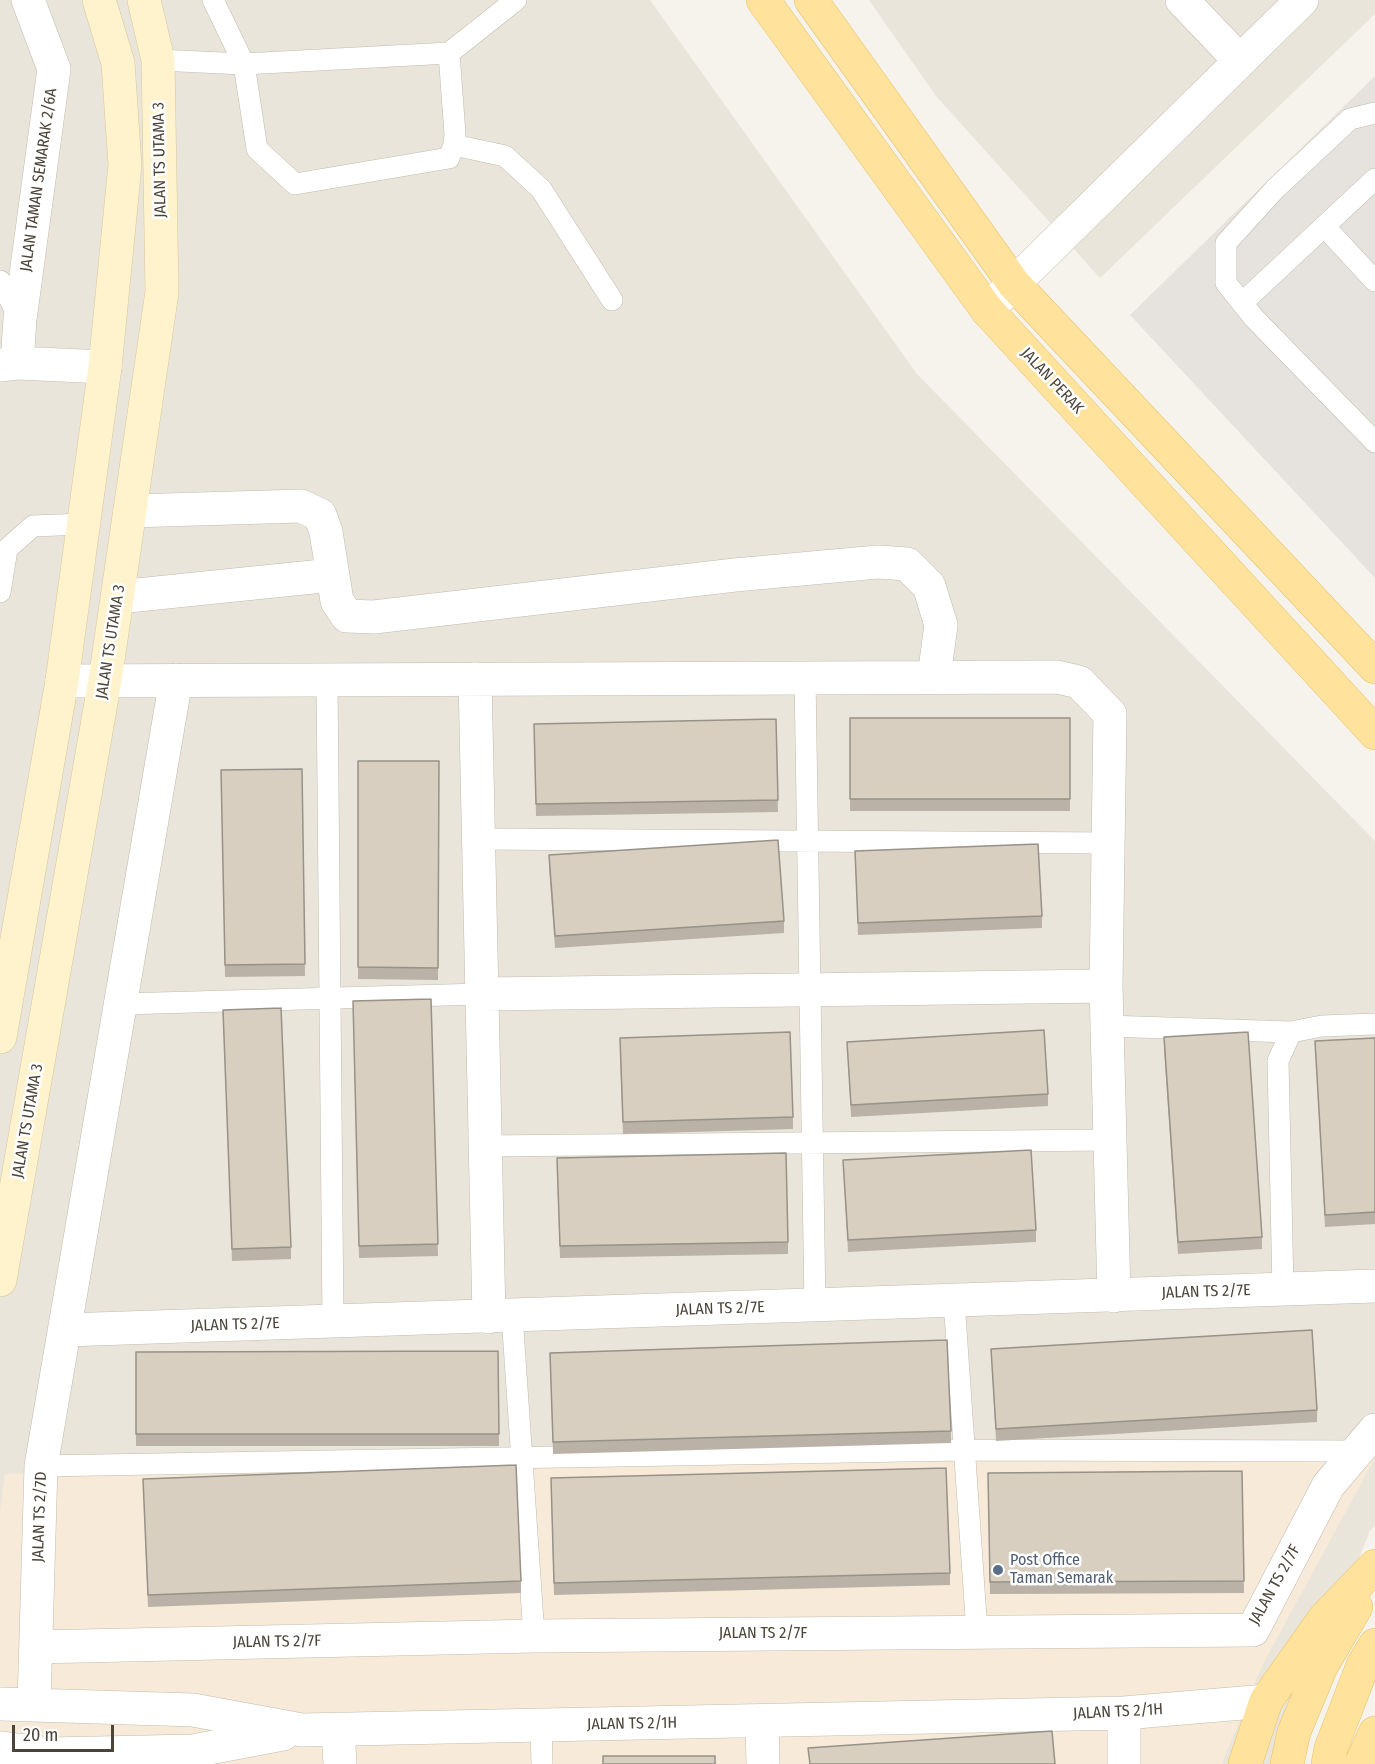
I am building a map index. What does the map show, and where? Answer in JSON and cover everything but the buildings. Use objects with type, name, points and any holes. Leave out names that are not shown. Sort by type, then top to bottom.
[{"type":"main road","name":"JALAN PERAK","points":[[763,0],[987,310],[1375,733]]},
{"type":"main road","points":[[811,0],[1014,284],[1375,667]]},
{"type":"main road","points":[[1245,1764],[1266,1701],[1324,1619],[1375,1566]]},
{"type":"main road","points":[[1287,1764],[1294,1732],[1322,1667],[1375,1574]]},
{"type":"main road","points":[[1328,1764],[1331,1748],[1363,1665],[1375,1645]]},
{"type":"main road","points":[[1361,1764],[1375,1733]]},
{"type":"street","name":"JALAN TAMAN SEMARAK 2/6A","points":[[9,364],[20,319],[54,69],[28,0]]},
{"type":"street","points":[[0,1037],[62,681],[105,367],[124,165],[118,63],[99,0]]},
{"type":"street","name":"JALAN TS UTAMA 3","points":[[0,1280],[105,681],[162,292],[159,60],[144,0]]},
{"type":"street","points":[[1182,0],[1240,61]]},
{"type":"street","points":[[987,310],[1302,0]]},
{"type":"street","points":[[9,364],[105,367]]},
{"type":"street","points":[[130,511],[301,506],[320,515],[326,532],[337,601],[346,616],[374,617],[735,575],[878,562],[907,564],[929,586],[941,625],[934,677]]},
{"type":"street","points":[[118,597],[332,574]]},
{"type":"street","points":[[62,681],[1057,676],[1080,682],[1110,714],[1106,986],[1114,1296]]},
{"type":"street","points":[[475,679],[485,1146],[501,1316]]},
{"type":"street","name":"JALAN TS 2/7D","points":[[34,1705],[41,1466],[176,680]]},
{"type":"street","points":[[482,994],[1106,986]]},
{"type":"street","name":"JALAN TS 2/7E","points":[[66,1330],[1375,1286]]},
{"type":"street","name":"JALAN TS 2/7F","points":[[37,1647],[534,1636],[1253,1630],[1328,1486],[1366,1440]]},
{"type":"street","name":"JALAN TS 2/1H","points":[[0,1704],[193,1710],[302,1730],[338,1730],[1124,1713],[1266,1701]]},
{"type":"street","points":[[179,1756],[193,1710]]},
{"type":"street","points":[[1124,1713],[1124,1764]]},
{"type":"street","points":[[762,1721],[763,1764]]},
{"type":"street","points":[[0,1748],[38,1759],[179,1756],[302,1730]]},
{"type":"street","points":[[338,1730],[340,1764]]},
{"type":"lane","points":[[213,0],[244,64],[257,149],[295,184],[449,158],[454,145],[449,53]]},
{"type":"lane","points":[[159,60],[244,64],[449,53],[516,0]]},
{"type":"lane","points":[[1375,113],[1350,119],[1275,189],[1226,243],[1226,283],[1254,318],[1375,442]]},
{"type":"lane","points":[[454,145],[505,156],[541,189],[612,300]]},
{"type":"lane","points":[[1242,303],[1375,180]]},
{"type":"lane","points":[[1324,226],[1375,281]]},
{"type":"lane","points":[[0,280],[20,319]]},
{"type":"lane","points":[[0,592],[7,549],[33,526],[83,524]]},
{"type":"lane","points":[[805,678],[815,1306]]},
{"type":"lane","points":[[327,680],[333,1322]]},
{"type":"lane","points":[[478,839],[1109,843]]},
{"type":"lane","points":[[121,1004],[482,994]]},
{"type":"lane","points":[[1107,1026],[1291,1032],[1322,1026],[1375,1024]]},
{"type":"lane","points":[[1283,1289],[1278,1061],[1291,1032]]},
{"type":"lane","points":[[485,1146],[1110,1140]]},
{"type":"lane","points":[[954,1301],[977,1632]]},
{"type":"lane","points":[[501,1316],[522,1458],[534,1636]]},
{"type":"lane","points":[[41,1466],[964,1450],[1366,1440]]},
{"type":"lane","points":[[540,1726],[542,1764]]},
{"type":"shaded area","points":[[0,0],[650,0],[917,374],[1375,841],[1375,1525],[1370,1531],[1275,1764],[0,1764]]},
{"type":"shaded area","points":[[869,0],[1375,0],[1375,14],[1100,278],[936,96]]},
{"type":"shaded area","points":[[1375,76],[1375,578],[1130,315]]},
{"type":"shaded area","points":[[1375,1453],[1375,1458],[1262,1666],[1222,1764],[0,1764],[0,1511],[5,1474]]},
{"type":"place","name":"Post Office Taman Semarak","points":[[998,1570]]}]
